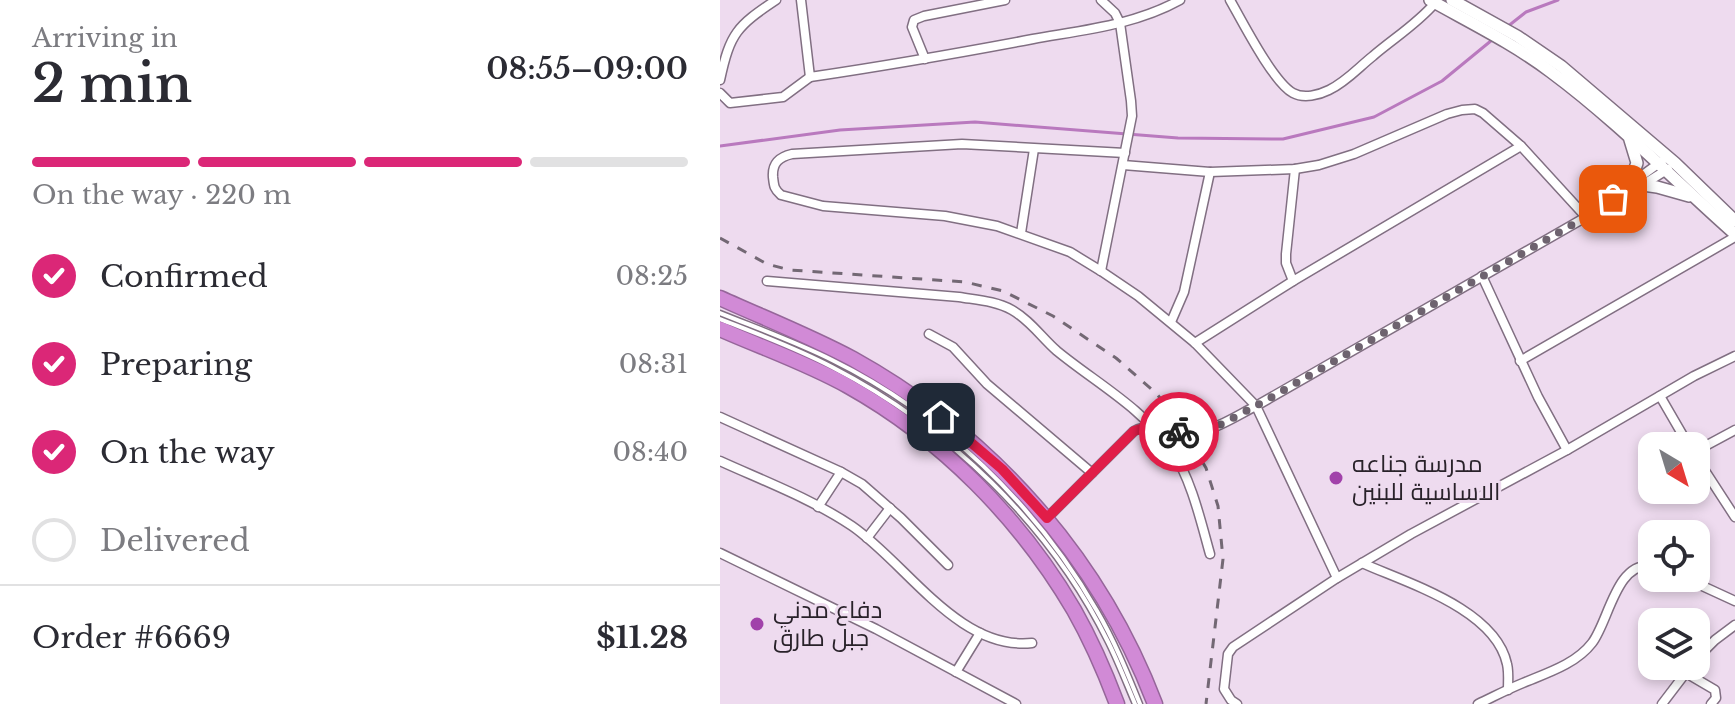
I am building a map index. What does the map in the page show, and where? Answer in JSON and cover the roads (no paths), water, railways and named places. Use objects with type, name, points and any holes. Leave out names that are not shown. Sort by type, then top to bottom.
[{"type":"highway","points":[[720,298],[828,346],[898,386],[982,451],[1020,488],[1070,548],[1113,615],[1139,664],[1155,704]]},
{"type":"highway","points":[[720,329],[824,374],[866,397],[913,429],[975,484],[1025,539],[1060,587],[1083,628],[1117,704]]},
{"type":"main road","points":[[1432,1],[1497,31],[1582,83],[1666,164],[1694,198],[1735,235]]},
{"type":"main road","points":[[1456,2],[1497,31]]},
{"type":"main road","points":[[1513,40],[1735,221]]},
{"type":"main road","points":[[1628,135],[1637,163],[1629,185]]},
{"type":"main road","points":[[1643,185],[1694,198]]},
{"type":"street","points":[[720,80],[732,37],[750,17],[776,0]]},
{"type":"street","points":[[801,0],[810,77]]},
{"type":"street","points":[[925,59],[912,27],[914,20],[1005,0]]},
{"type":"street","points":[[1101,0],[1115,13],[1120,23],[1132,116],[1101,271]]},
{"type":"street","points":[[720,93],[730,103],[773,99],[789,94],[810,77],[1120,23],[1180,0]]},
{"type":"street","points":[[1230,0],[1277,77],[1293,93],[1304,95],[1315,95],[1335,87],[1419,20],[1432,1]]},
{"type":"street","points":[[1123,165],[1210,172],[1295,169],[1354,154],[1447,114],[1475,109],[1521,146],[1586,217]]},
{"type":"street","points":[[1125,153],[962,144],[792,154],[779,159],[773,170],[776,191],[804,202],[963,218],[1021,233],[1070,252],[1138,296],[1195,343],[1256,406],[1337,578]]},
{"type":"street","points":[[1195,343],[1521,146]]},
{"type":"street","points":[[1021,233],[1034,149]]},
{"type":"street","points":[[1613,199],[1643,185],[1666,164]]},
{"type":"street","points":[[1047,518],[1134,431],[1150,426],[1195,433],[1256,406],[1586,217],[1629,185],[1666,164]]},
{"type":"street","points":[[1293,281],[1286,254],[1295,169]]},
{"type":"street","points":[[1171,322],[1184,292],[1210,172]]},
{"type":"street","points":[[1520,361],[1735,235]]},
{"type":"street","points":[[1482,276],[1520,361],[1567,450]]},
{"type":"street","points":[[767,281],[959,297],[1006,307],[1022,317],[1062,355],[1114,393],[1174,453],[1196,505],[1210,554]]},
{"type":"street","points":[[929,334],[953,347],[987,384],[1092,473]]},
{"type":"street","points":[[1237,704],[1224,689],[1229,652],[1337,578],[1411,534],[1567,450],[1704,370],[1735,356]]},
{"type":"street","points":[[1660,396],[1681,432]]},
{"type":"street","points":[[720,417],[841,472],[871,491],[948,565]]},
{"type":"street","points":[[1710,445],[1735,430]]},
{"type":"street","points":[[720,461],[853,527],[930,596],[980,633],[1005,642],[1032,643]]},
{"type":"street","points":[[818,507],[841,472]]},
{"type":"street","points":[[1710,477],[1735,517]]},
{"type":"street","points":[[867,538],[890,508]]},
{"type":"street","points":[[720,553],[876,629],[1016,704]]},
{"type":"street","points":[[1362,563],[1434,592],[1490,632],[1507,665],[1508,690]]},
{"type":"street","points":[[1478,704],[1580,655],[1599,633],[1620,584],[1638,568]]},
{"type":"street","points":[[1710,590],[1735,601]]},
{"type":"street","points":[[1710,645],[1735,625]]},
{"type":"street","points":[[956,672],[980,633]]},
{"type":"street","points":[[1662,704],[1680,680]]},
{"type":"street","points":[[1702,680],[1717,693],[1711,704]]},
{"type":"lane","points":[[720,313],[832,360],[859,375],[933,423],[976,459],[1015,499],[1073,573],[1111,637],[1137,704]]},
{"type":"lane","points":[[720,319],[829,365],[854,379],[926,426],[972,464],[1016,509],[1067,575],[1096,619],[1137,704]]},
{"type":"waterway","points":[[1507,27],[1526,12],[1558,0]]},
{"type":"waterway","points":[[720,146],[840,130],[975,122],[1178,138],[1283,139],[1374,117],[1442,81],[1492,40]]},
{"type":"railway","points":[[720,238],[767,264],[790,270],[965,282],[1003,291],[1053,316],[1116,358],[1157,394],[1186,433],[1206,468],[1218,506],[1223,559],[1206,704]]},
{"type":"place","name":"مدرسة جناعه الاساسية للبنين","points":[[1336,478]]},
{"type":"place","name":"دفاع مدني جبل طارق","points":[[757,624]]}]
